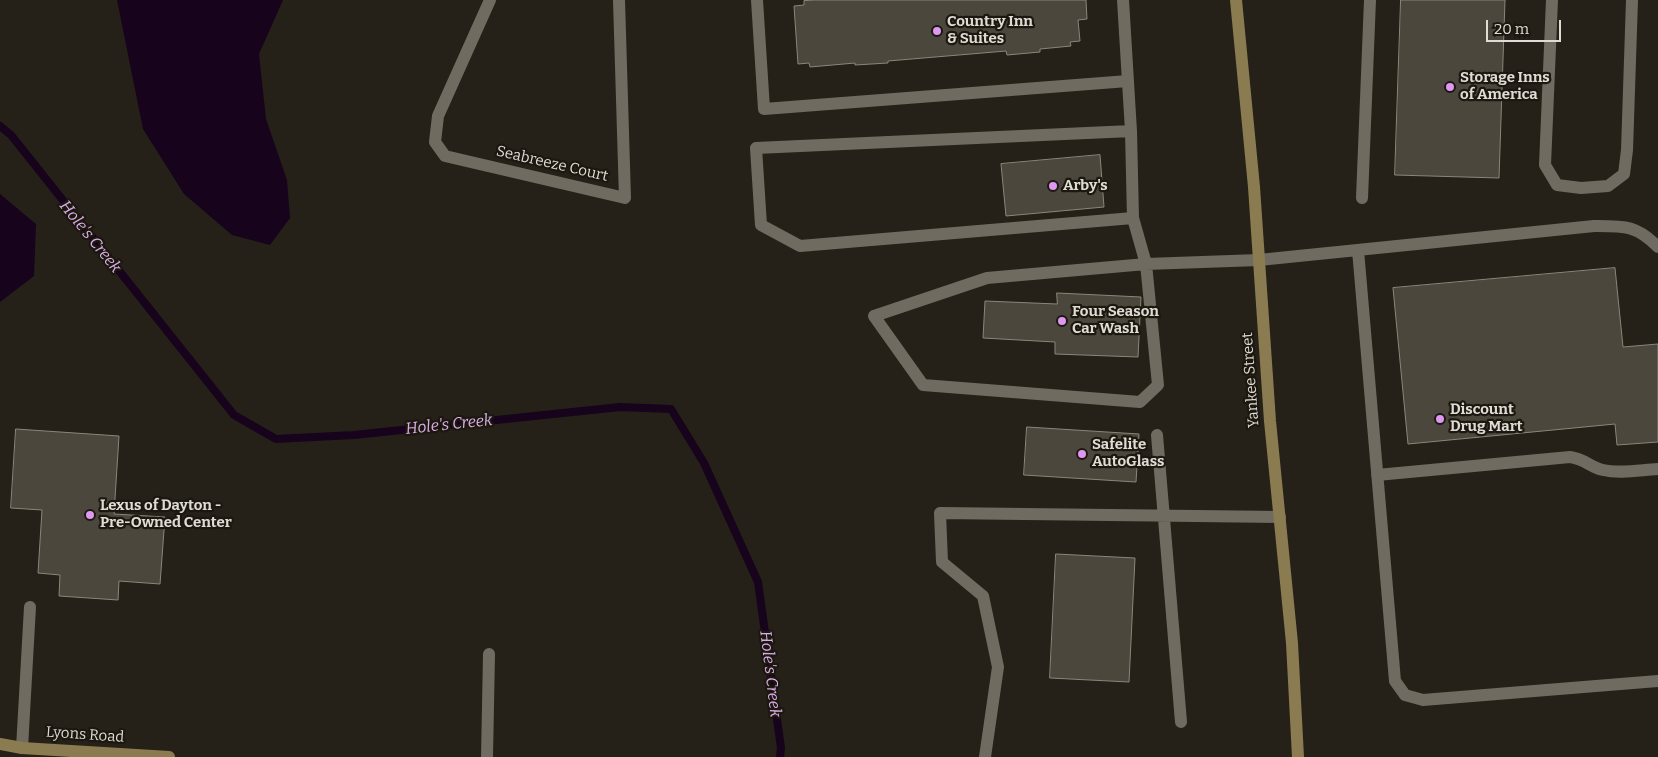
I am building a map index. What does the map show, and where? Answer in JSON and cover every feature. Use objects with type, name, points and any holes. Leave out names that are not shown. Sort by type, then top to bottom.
[{"type":"street","name":"Seabreeze Court","points":[[490,0],[438,116],[435,142],[444,156],[625,198],[619,0]]},
{"type":"street","points":[[757,0],[764,109],[1128,81]]},
{"type":"street","points":[[1122,0],[1132,131],[1133,218],[1146,264],[1158,385],[1140,402],[923,385],[874,316],[987,278],[1146,264],[1259,260],[1594,226],[1625,226],[1647,236],[1658,247]]},
{"type":"street","name":"Yankee Street","points":[[1236,0],[1245,82],[1270,421],[1292,643],[1298,757]]},
{"type":"street","points":[[1362,198],[1370,0]]},
{"type":"street","points":[[1552,0],[1545,165],[1557,185],[1581,188],[1608,186],[1624,174],[1628,150],[1632,0]]},
{"type":"street","points":[[1132,131],[756,148],[761,225],[800,246],[1133,218]]},
{"type":"street","points":[[1358,250],[1395,681],[1404,695],[1423,700],[1658,681]]},
{"type":"street","points":[[1157,435],[1181,722]]},
{"type":"street","points":[[1377,475],[1570,457],[1581,458],[1601,470],[1614,472],[1658,468]]},
{"type":"street","points":[[985,757],[998,667],[983,596],[942,562],[940,513],[1280,517]]},
{"type":"street","points":[[21,752],[30,607]]},
{"type":"street","points":[[487,757],[489,654]]},
{"type":"street","name":"Lyons Road","points":[[0,744],[21,752],[169,757]]},
{"type":"shaded area","points":[[117,0],[283,0],[259,54],[266,119],[287,180],[290,218],[270,245],[232,235],[184,194],[143,129]]},
{"type":"shaded area","points":[[0,194],[36,224],[34,276],[0,302]]},
{"type":"building","name":"Country Inn & Suites","points":[[1086,0],[1087,19],[1078,20],[1080,41],[1070,42],[1071,46],[1040,49],[1040,52],[1007,55],[1006,51],[888,61],[888,63],[855,65],[855,63],[810,67],[809,63],[798,64],[794,6],[804,5],[804,1]]},
{"type":"building","name":"Storage Inns of America","points":[[1401,0],[1505,0],[1499,178],[1395,175]]},
{"type":"building","name":"Arby's","points":[[1100,155],[1104,207],[1006,216],[1001,164]]},
{"type":"building","points":[[1615,268],[1623,347],[1658,344],[1658,442],[1617,445],[1615,424],[1408,444],[1393,288]]},
{"type":"building","name":"Four Season Car Wash","points":[[1057,293],[1141,297],[1138,357],[1055,354],[1055,342],[983,338],[985,301],[1057,304]]},
{"type":"building","name":"Safelite AutoGlass","points":[[1027,427],[1139,434],[1136,482],[1024,475]]},
{"type":"building","name":"Lexus of Dayton - Pre-Owned Center","points":[[16,429],[119,436],[114,514],[165,517],[160,584],[119,581],[118,600],[59,596],[60,575],[38,573],[42,510],[11,508]]},
{"type":"building","points":[[1056,554],[1135,558],[1129,682],[1050,678]]},
{"type":"waterway","name":"Hole's Creek","points":[[0,126],[11,135],[234,415],[276,439],[354,435],[620,407],[671,409],[704,463],[758,582],[781,748],[780,757]]},
{"type":"place","name":"Country Inn & Suites","points":[[937,31]]},
{"type":"place","name":"Storage Inns of America","points":[[1450,87]]},
{"type":"place","name":"Arby's","points":[[1053,186]]},
{"type":"place","name":"Four Season Car Wash","points":[[1062,321]]},
{"type":"place","name":"Discount Drug Mart","points":[[1440,419]]},
{"type":"place","name":"Safelite AutoGlass","points":[[1082,454]]},
{"type":"place","name":"Lexus of Dayton - Pre-Owned Center","points":[[90,515]]}]
